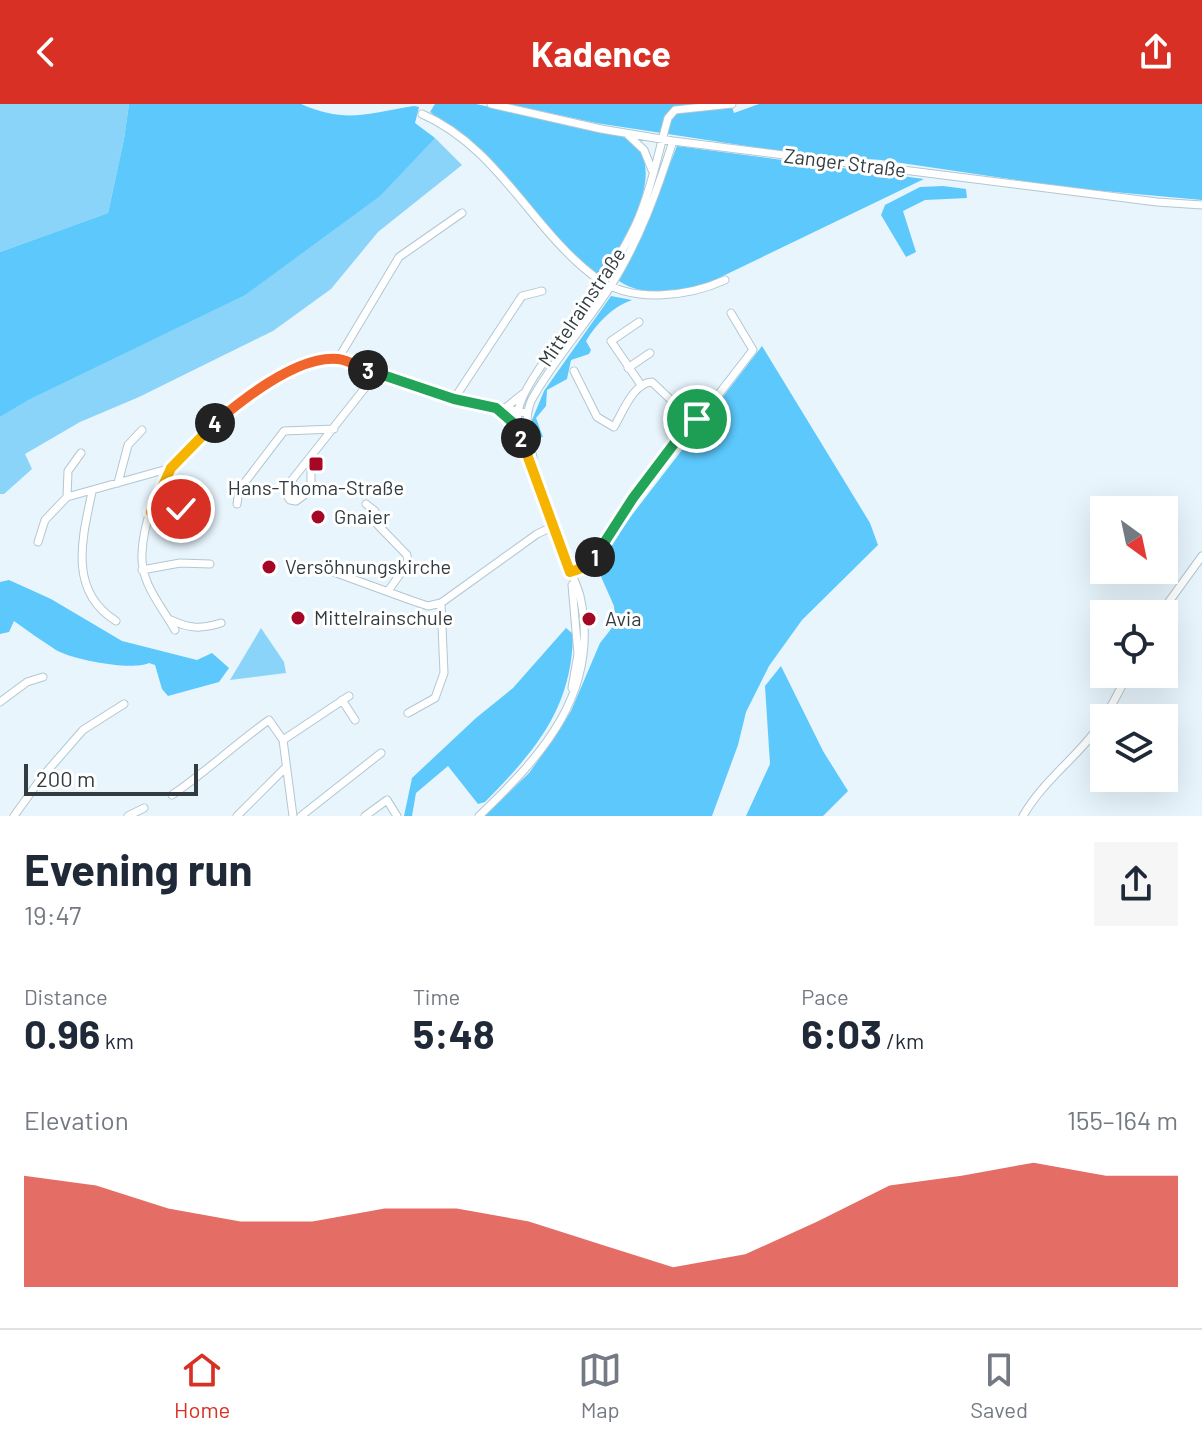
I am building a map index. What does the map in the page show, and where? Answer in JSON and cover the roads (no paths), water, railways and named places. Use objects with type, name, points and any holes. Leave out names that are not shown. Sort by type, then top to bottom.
[{"type":"street","name":"Zanger Straße","points":[[491,104],[626,134],[673,141],[1157,202],[1202,205]]},
{"type":"street","name":"Mittelrainstraße","points":[[479,816],[534,760],[550,739],[579,681],[583,661],[585,634],[579,594],[518,427],[526,392],[607,284],[640,215],[668,118],[675,110],[732,104]]},
{"type":"street","points":[[422,114],[449,128],[498,171],[570,254],[607,284],[632,292],[674,294],[707,288],[725,280]]},
{"type":"street","points":[[626,134],[644,150],[653,173]]},
{"type":"street","name":"Mittelrainstraße","points":[[536,472],[522,412],[646,221],[673,141]]},
{"type":"street","points":[[338,359],[399,257],[462,213]]},
{"type":"street","points":[[454,399],[522,296],[542,291]]},
{"type":"street","points":[[570,572],[585,567],[593,560],[633,498],[692,420],[701,417],[753,350],[731,313]]},
{"type":"street","points":[[639,322],[611,341],[641,385]]},
{"type":"street","points":[[628,368],[650,353]]},
{"type":"street","points":[[175,630],[147,585],[142,570],[142,551],[151,512],[171,468],[217,421],[250,396],[296,368],[338,359],[454,399],[522,412]]},
{"type":"street","points":[[574,371],[597,417],[614,427],[641,385],[652,382],[692,420]]},
{"type":"street","points":[[311,457],[311,490],[293,501],[286,496],[285,489],[368,384],[382,374]]},
{"type":"street","points":[[500,409],[526,392]]},
{"type":"street","points":[[500,409],[518,427]]},
{"type":"street","points":[[237,504],[239,490],[284,431],[334,429]]},
{"type":"street","points":[[118,483],[128,445],[142,430]]},
{"type":"street","points":[[67,497],[68,471],[81,453]]},
{"type":"street","points":[[38,542],[45,520],[67,497],[171,468]]},
{"type":"street","points":[[92,492],[80,548],[89,595],[103,613],[116,621]]},
{"type":"street","points":[[151,512],[196,504]]},
{"type":"street","points":[[366,504],[375,511],[374,521],[407,555],[408,563],[388,591]]},
{"type":"street","points":[[328,570],[428,606],[441,603],[537,534],[554,526]]},
{"type":"street","points":[[1170,600],[1202,556]]},
{"type":"street","points":[[142,570],[180,563],[210,564]]},
{"type":"street","points":[[408,713],[435,698],[444,673],[441,603]]},
{"type":"street","points":[[169,619],[188,628],[203,629],[221,623]]},
{"type":"street","points":[[0,702],[27,682],[43,677]]},
{"type":"street","points":[[1023,816],[1033,799],[1090,737],[1121,688]]},
{"type":"street","points":[[283,740],[345,698],[355,720]]},
{"type":"street","points":[[14,816],[42,777],[83,730],[124,704]]},
{"type":"street","points":[[172,795],[269,720],[283,740],[293,816]]},
{"type":"street","points":[[301,816],[381,753]]},
{"type":"street","points":[[237,816],[286,767]]},
{"type":"street","points":[[365,816],[387,800],[397,816]]},
{"type":"street","points":[[128,816],[144,808]]},
{"type":"place","name":"Hans-Thoma-Straße","points":[[316,464]]},
{"type":"place","name":"Gnaier","points":[[318,517]]},
{"type":"place","name":"Versöhnungskirche","points":[[269,567]]},
{"type":"place","name":"Mittelrainschule","points":[[298,618]]},
{"type":"place","name":"Avia","points":[[589,619]]}]
